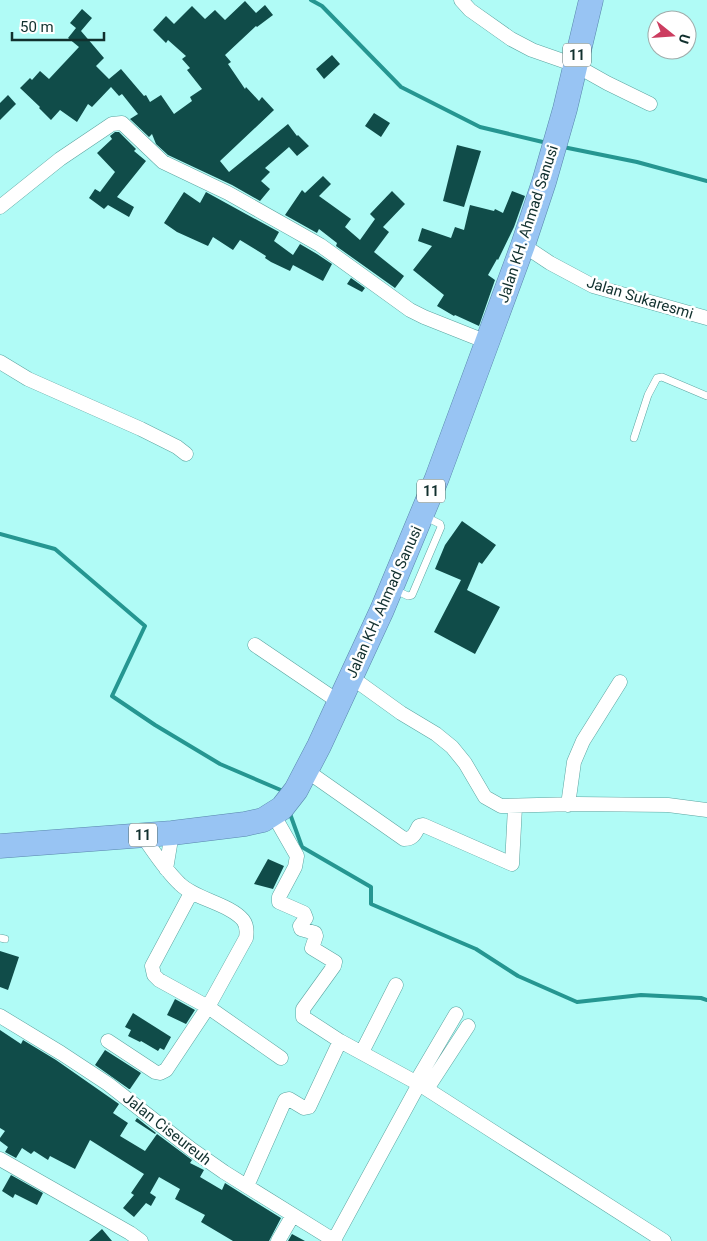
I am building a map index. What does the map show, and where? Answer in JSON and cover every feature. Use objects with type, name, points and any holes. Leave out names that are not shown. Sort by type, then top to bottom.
[{"type":"highway","name":"Jalan KH. Ahmad Sanusi","points":[[290,796],[351,677],[422,515],[523,245],[544,182],[565,109],[590,0]]},
{"type":"highway","name":"11","points":[[0,846],[172,833],[245,824],[263,820],[290,796]]},
{"type":"street","points":[[462,0],[470,10],[511,39],[532,50],[575,65],[607,84],[650,104]]},
{"type":"street","points":[[0,207],[60,158],[112,124],[122,123],[163,162],[228,194],[320,245],[410,310],[487,342]]},
{"type":"street","name":"Jalan Sukaresmi","points":[[523,245],[550,263],[593,286],[707,318]]},
{"type":"street","points":[[0,362],[28,379],[141,429],[177,447],[186,454]]},
{"type":"street","points":[[255,645],[339,702]]},
{"type":"street","points":[[351,677],[401,713],[436,734],[452,747],[465,763],[485,797],[501,806],[668,805],[707,810]]},
{"type":"street","points":[[568,805],[574,762],[583,741],[620,682]]},
{"type":"street","points":[[515,807],[512,864],[422,825],[419,826],[413,837],[404,839],[290,796],[297,856],[296,867],[279,897],[279,902],[306,915],[300,926],[301,929],[315,933],[316,939],[311,945],[312,948],[335,962],[303,1009],[303,1017],[340,1041],[421,1085],[664,1241]]},
{"type":"street","points":[[166,869],[172,833]]},
{"type":"street","points":[[108,1041],[155,1072],[160,1073],[166,1070],[208,1007],[246,938],[246,928],[243,919],[181,886],[166,869],[142,835]]},
{"type":"street","points":[[191,893],[152,966],[154,975],[158,980],[208,1007],[281,1058]]},
{"type":"street","points":[[362,1052],[396,985]]},
{"type":"street","points":[[335,1241],[421,1085],[456,1014]]},
{"type":"street","name":"Jalan Ciseureuh","points":[[0,1016],[61,1052],[108,1084],[202,1157],[335,1241]]},
{"type":"street","points":[[421,1085],[468,1026]]},
{"type":"street","points":[[247,1186],[285,1100],[289,1099],[304,1108],[309,1106],[340,1041]]},
{"type":"street","points":[[0,1160],[130,1233],[140,1241]]},
{"type":"street","points":[[278,1241],[293,1215]]},
{"type":"lane","points":[[634,438],[648,396],[657,378],[662,377],[707,396]]},
{"type":"building","points":[[245,1],[256,13],[265,5],[273,15],[256,26],[225,55],[231,62],[228,64],[245,89],[246,87],[259,101],[262,97],[274,110],[220,161],[229,172],[288,124],[297,136],[309,146],[297,156],[289,147],[265,168],[270,172],[261,181],[270,189],[260,201],[232,185],[168,155],[156,144],[152,134],[149,137],[130,119],[138,114],[122,94],[119,96],[111,87],[92,107],[88,104],[77,122],[60,110],[51,120],[20,88],[30,78],[32,80],[40,71],[49,79],[79,47],[68,38],[76,28],[70,23],[82,9],[92,18],[81,31],[104,58],[96,66],[109,79],[121,69],[144,96],[146,95],[150,102],[161,95],[174,114],[192,101],[190,97],[202,89],[187,70],[190,68],[182,59],[186,56],[168,40],[166,43],[153,30],[166,16],[174,24],[192,6],[205,19],[215,10],[225,20]]},
{"type":"building","points":[[332,55],[340,64],[324,79],[316,69]]},
{"type":"building","points":[[8,95],[16,104],[0,120],[0,103]]},
{"type":"building","points":[[374,113],[390,123],[381,137],[365,126]]},
{"type":"building","points":[[115,132],[119,132],[136,149],[134,151],[146,161],[117,197],[134,207],[129,217],[108,205],[104,209],[89,198],[95,189],[100,192],[115,172],[97,153],[112,139],[110,136]]},
{"type":"building","points":[[457,145],[481,151],[464,207],[443,201]]},
{"type":"building","points":[[323,176],[331,184],[319,196],[351,219],[345,227],[360,240],[375,219],[370,214],[392,191],[405,204],[383,227],[389,232],[374,252],[404,276],[395,288],[336,246],[337,243],[319,229],[317,233],[285,215],[302,190],[305,193]]},
{"type":"building","points":[[512,191],[525,196],[514,227],[498,260],[488,275],[495,280],[479,326],[454,316],[437,306],[444,295],[413,270],[432,246],[418,241],[422,228],[451,238],[455,227],[464,230],[470,205],[494,211],[495,209],[503,213]]},
{"type":"building","points":[[184,192],[200,203],[206,192],[279,232],[274,241],[293,255],[300,244],[317,254],[332,264],[323,281],[293,265],[290,271],[271,262],[265,258],[266,256],[240,240],[233,250],[213,237],[208,246],[177,232],[164,223]]},
{"type":"building","points":[[351,278],[365,288],[362,292],[347,284]]},
{"type":"building","points":[[462,521],[496,545],[482,564],[479,562],[467,590],[500,607],[475,654],[434,632],[461,580],[435,569],[445,545]]},
{"type":"building","points":[[268,859],[284,866],[273,889],[254,884]]},
{"type":"building","points":[[0,951],[19,957],[8,990],[0,987]]},
{"type":"building","points":[[175,999],[195,1010],[186,1024],[167,1015]]},
{"type":"building","points":[[133,1013],[171,1037],[164,1050],[160,1048],[158,1051],[128,1036],[131,1030],[125,1027]]},
{"type":"building","points":[[0,1030],[21,1044],[23,1040],[56,1060],[119,1104],[113,1113],[128,1123],[120,1136],[145,1151],[157,1134],[192,1160],[190,1163],[204,1170],[200,1177],[222,1190],[225,1183],[281,1218],[269,1241],[233,1241],[201,1222],[205,1215],[175,1199],[180,1189],[159,1177],[150,1193],[156,1197],[151,1206],[146,1203],[134,1217],[123,1208],[134,1195],[131,1193],[144,1174],[90,1140],[75,1169],[50,1156],[48,1160],[34,1151],[31,1154],[22,1148],[16,1158],[5,1152],[8,1147],[0,1141],[5,1131],[0,1128]]},
{"type":"building","points":[[105,1050],[141,1073],[130,1089],[95,1065]]},
{"type":"building","points":[[137,1118],[156,1133],[135,1121]]},
{"type":"building","points":[[11,1175],[43,1193],[37,1205],[15,1194],[13,1198],[2,1191]]},
{"type":"building","points":[[102,1229],[112,1241],[89,1241]]},
{"type":"building","points":[[292,1234],[305,1241],[288,1241]]},
{"type":"waterway","points":[[311,0],[322,6],[401,87],[480,127],[547,143]]},
{"type":"waterway","points":[[563,147],[637,162],[707,181]]},
{"type":"waterway","points":[[0,534],[55,549],[145,626],[112,696],[155,725],[220,764],[283,791]]},
{"type":"waterway","points":[[289,811],[302,847],[371,887],[371,904],[476,949],[518,976],[577,1002],[641,995],[701,998],[707,1000]]}]
